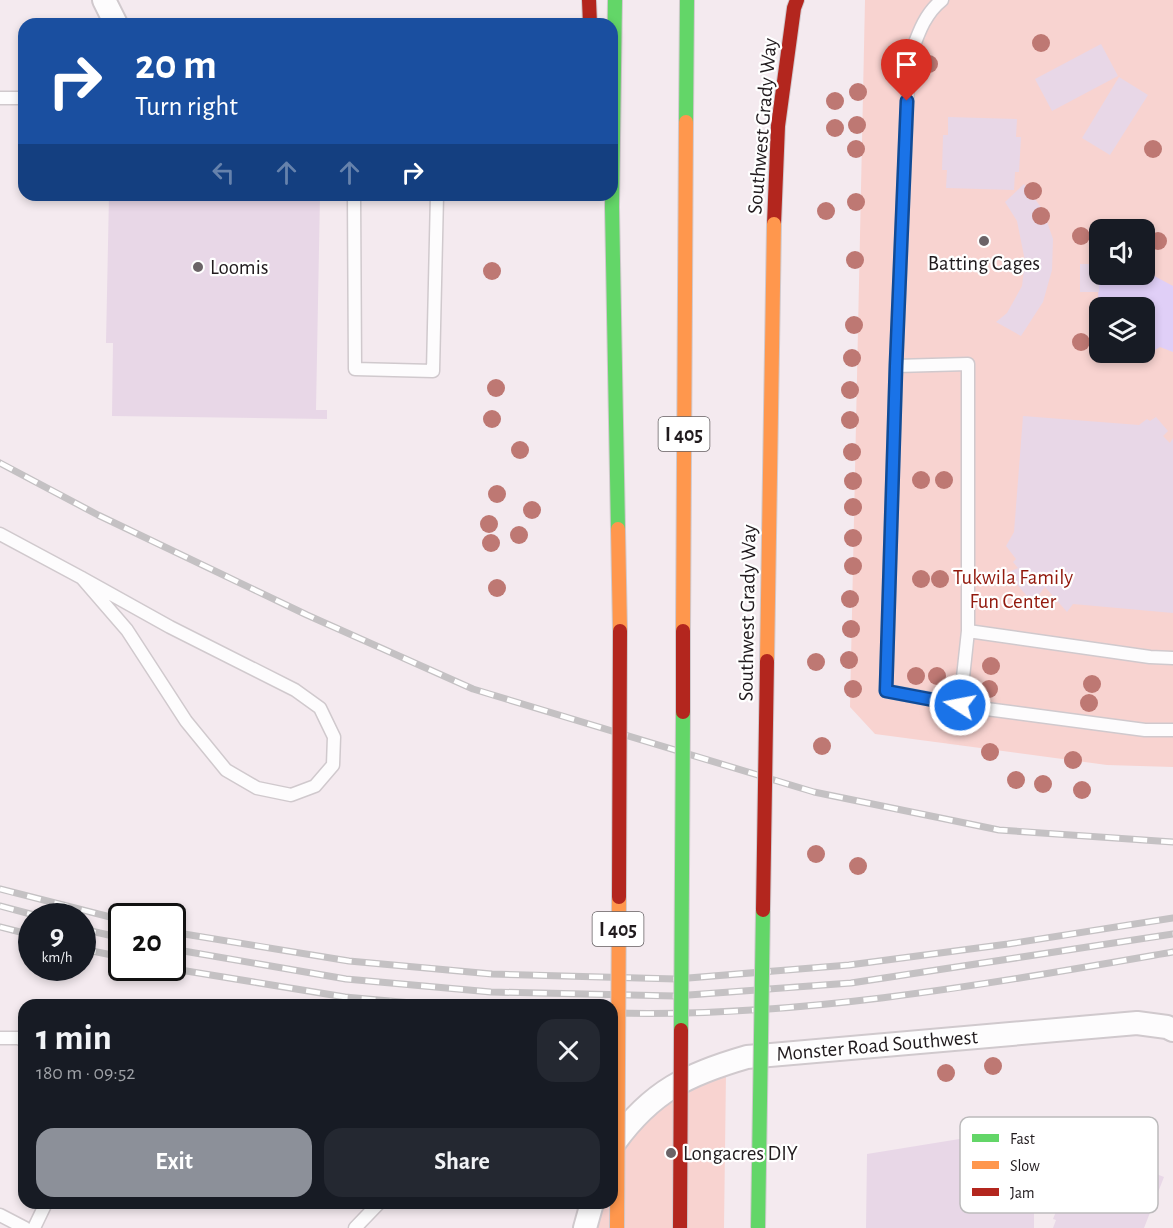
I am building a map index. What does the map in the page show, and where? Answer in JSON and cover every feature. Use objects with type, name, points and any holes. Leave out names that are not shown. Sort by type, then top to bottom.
[{"type":"main road","points":[[589,0],[590,18]]},
{"type":"main road","name":"I 405","points":[[615,0],[615,18]]},
{"type":"main road","name":"I 405","points":[[680,1228],[687,0]]},
{"type":"main road","name":"Southwest Grady Way","points":[[758,1228],[774,224],[778,126],[797,0]]},
{"type":"main road","points":[[685,237],[700,71]]},
{"type":"main road","name":"I 405","points":[[611,201],[620,631],[618,1029]]},
{"type":"main road","name":"I 405","points":[[617,1209],[617,1228]]},
{"type":"street","points":[[104,0],[113,18]]},
{"type":"street","name":"Monster Road Southwest","points":[[618,1138],[634,1118],[660,1094],[695,1074],[747,1057],[1137,1023],[1173,1030]]},
{"type":"street","points":[[585,1228],[590,1209]]},
{"type":"lane","points":[[942,0],[920,29],[909,59],[896,366],[886,691],[960,705],[1145,730],[1173,730]]},
{"type":"lane","points":[[0,98],[18,98]]},
{"type":"lane","points":[[354,201],[355,369],[433,371],[437,201]]},
{"type":"lane","points":[[896,366],[968,364],[968,631],[960,705]]},
{"type":"lane","points":[[0,534],[82,578],[170,627],[296,690],[320,708],[334,737],[333,765],[315,786],[291,795],[257,788],[226,770],[186,721],[127,630],[82,578]]},
{"type":"lane","points":[[968,631],[1150,657],[1173,658]]},
{"type":"lane","points":[[0,1038],[18,1038]]},
{"type":"lane","points":[[34,1228],[43,1209]]},
{"type":"lane","points":[[355,1228],[373,1209]]},
{"type":"lane","points":[[0,1215],[25,1228]]},
{"type":"green space","name":"Tukwila Family Fun Center","points":[[865,0],[1173,0],[1173,767],[1107,765],[875,734],[850,707]]},
{"type":"green space","name":"Longacres DIY","points":[[726,1073],[724,1228],[598,1228],[600,1209],[618,1209],[618,1156],[624,1141],[666,1101]]},
{"type":"shaded area","points":[[1155,276],[1173,286],[1173,352],[1160,347],[1155,350],[1155,297],[1098,297],[1098,285],[1155,285]]},
{"type":"building","points":[[1101,44],[1118,76],[1052,111],[1035,79]]},
{"type":"building","points":[[1119,77],[1148,95],[1110,155],[1082,138]]},
{"type":"building","points":[[948,117],[1017,119],[1016,137],[1021,137],[1019,172],[1015,172],[1014,190],[946,188],[947,170],[942,170],[943,135],[948,135]]},
{"type":"building","points":[[1024,184],[1043,210],[1053,239],[1052,270],[1043,302],[1021,336],[996,322],[1007,313],[1022,286],[1025,261],[1017,221],[1005,202]]},
{"type":"building","points":[[109,201],[320,201],[316,410],[327,410],[327,419],[112,416],[113,343],[106,343]]},
{"type":"building","points":[[1080,264],[1089,264],[1089,285],[1099,285],[1099,292],[1080,292]]},
{"type":"building","points":[[1023,416],[1139,425],[1147,419],[1150,421],[1156,417],[1168,431],[1163,436],[1170,443],[1173,438],[1173,613],[1073,604],[1067,612],[1045,587],[1033,603],[1007,573],[1018,568],[1013,562],[1016,559],[1006,546],[1014,532]]},
{"type":"building","points":[[960,1139],[960,1213],[1034,1213],[1034,1228],[866,1228],[867,1154]]},
{"type":"building","points":[[1158,1175],[1164,1177],[1158,1192]]},
{"type":"building","points":[[1055,1213],[1150,1213],[1144,1228],[1053,1228],[1056,1220],[1053,1219]]},
{"type":"railway","points":[[0,463],[98,515],[307,615],[473,689],[814,792],[999,830],[1173,842]]},
{"type":"railway","points":[[0,889],[108,916]]},
{"type":"railway","points":[[0,906],[18,911]]},
{"type":"railway","points":[[186,934],[349,961],[492,974],[676,979],[849,965],[1008,944],[1173,918]]},
{"type":"railway","points":[[0,927],[18,932]]},
{"type":"railway","points":[[96,932],[108,935]]},
{"type":"railway","points":[[186,951],[346,979],[491,992],[675,996],[851,983],[1173,934]]},
{"type":"railway","points":[[96,952],[108,954]]},
{"type":"railway","points":[[618,1013],[753,1010],[823,1004],[964,987],[1173,952]]},
{"type":"railway","points":[[186,971],[367,999]]},
{"type":"traffic: fast","points":[[615,0],[615,18]]},
{"type":"traffic: fast","points":[[686,122],[687,0]]},
{"type":"traffic: fast","points":[[612,201],[618,529]]},
{"type":"traffic: fast","points":[[681,1030],[683,712]]},
{"type":"traffic: fast","points":[[758,1228],[763,910]]},
{"type":"traffic: slow","points":[[683,631],[686,122]]},
{"type":"traffic: slow","points":[[767,661],[774,224]]},
{"type":"traffic: slow","points":[[618,529],[620,631]]},
{"type":"traffic: slow","points":[[618,1062],[619,897]]},
{"type":"traffic: slow","points":[[617,1209],[617,1228]]},
{"type":"traffic: jam","points":[[589,0],[590,18]]},
{"type":"traffic: jam","points":[[774,224],[778,126],[797,0]]},
{"type":"traffic: jam","points":[[619,897],[620,631]]},
{"type":"traffic: jam","points":[[683,631],[683,712]]},
{"type":"traffic: jam","points":[[763,910],[767,661]]},
{"type":"traffic: jam","points":[[680,1228],[681,1030]]},
{"type":"place","name":"Batting Cages","points":[[984,241]]},
{"type":"place","name":"Loomis","points":[[198,267]]},
{"type":"place","name":"Longacres DIY","points":[[671,1153]]},
{"type":"route","points":[[907,101],[886,691],[960,705]]}]
